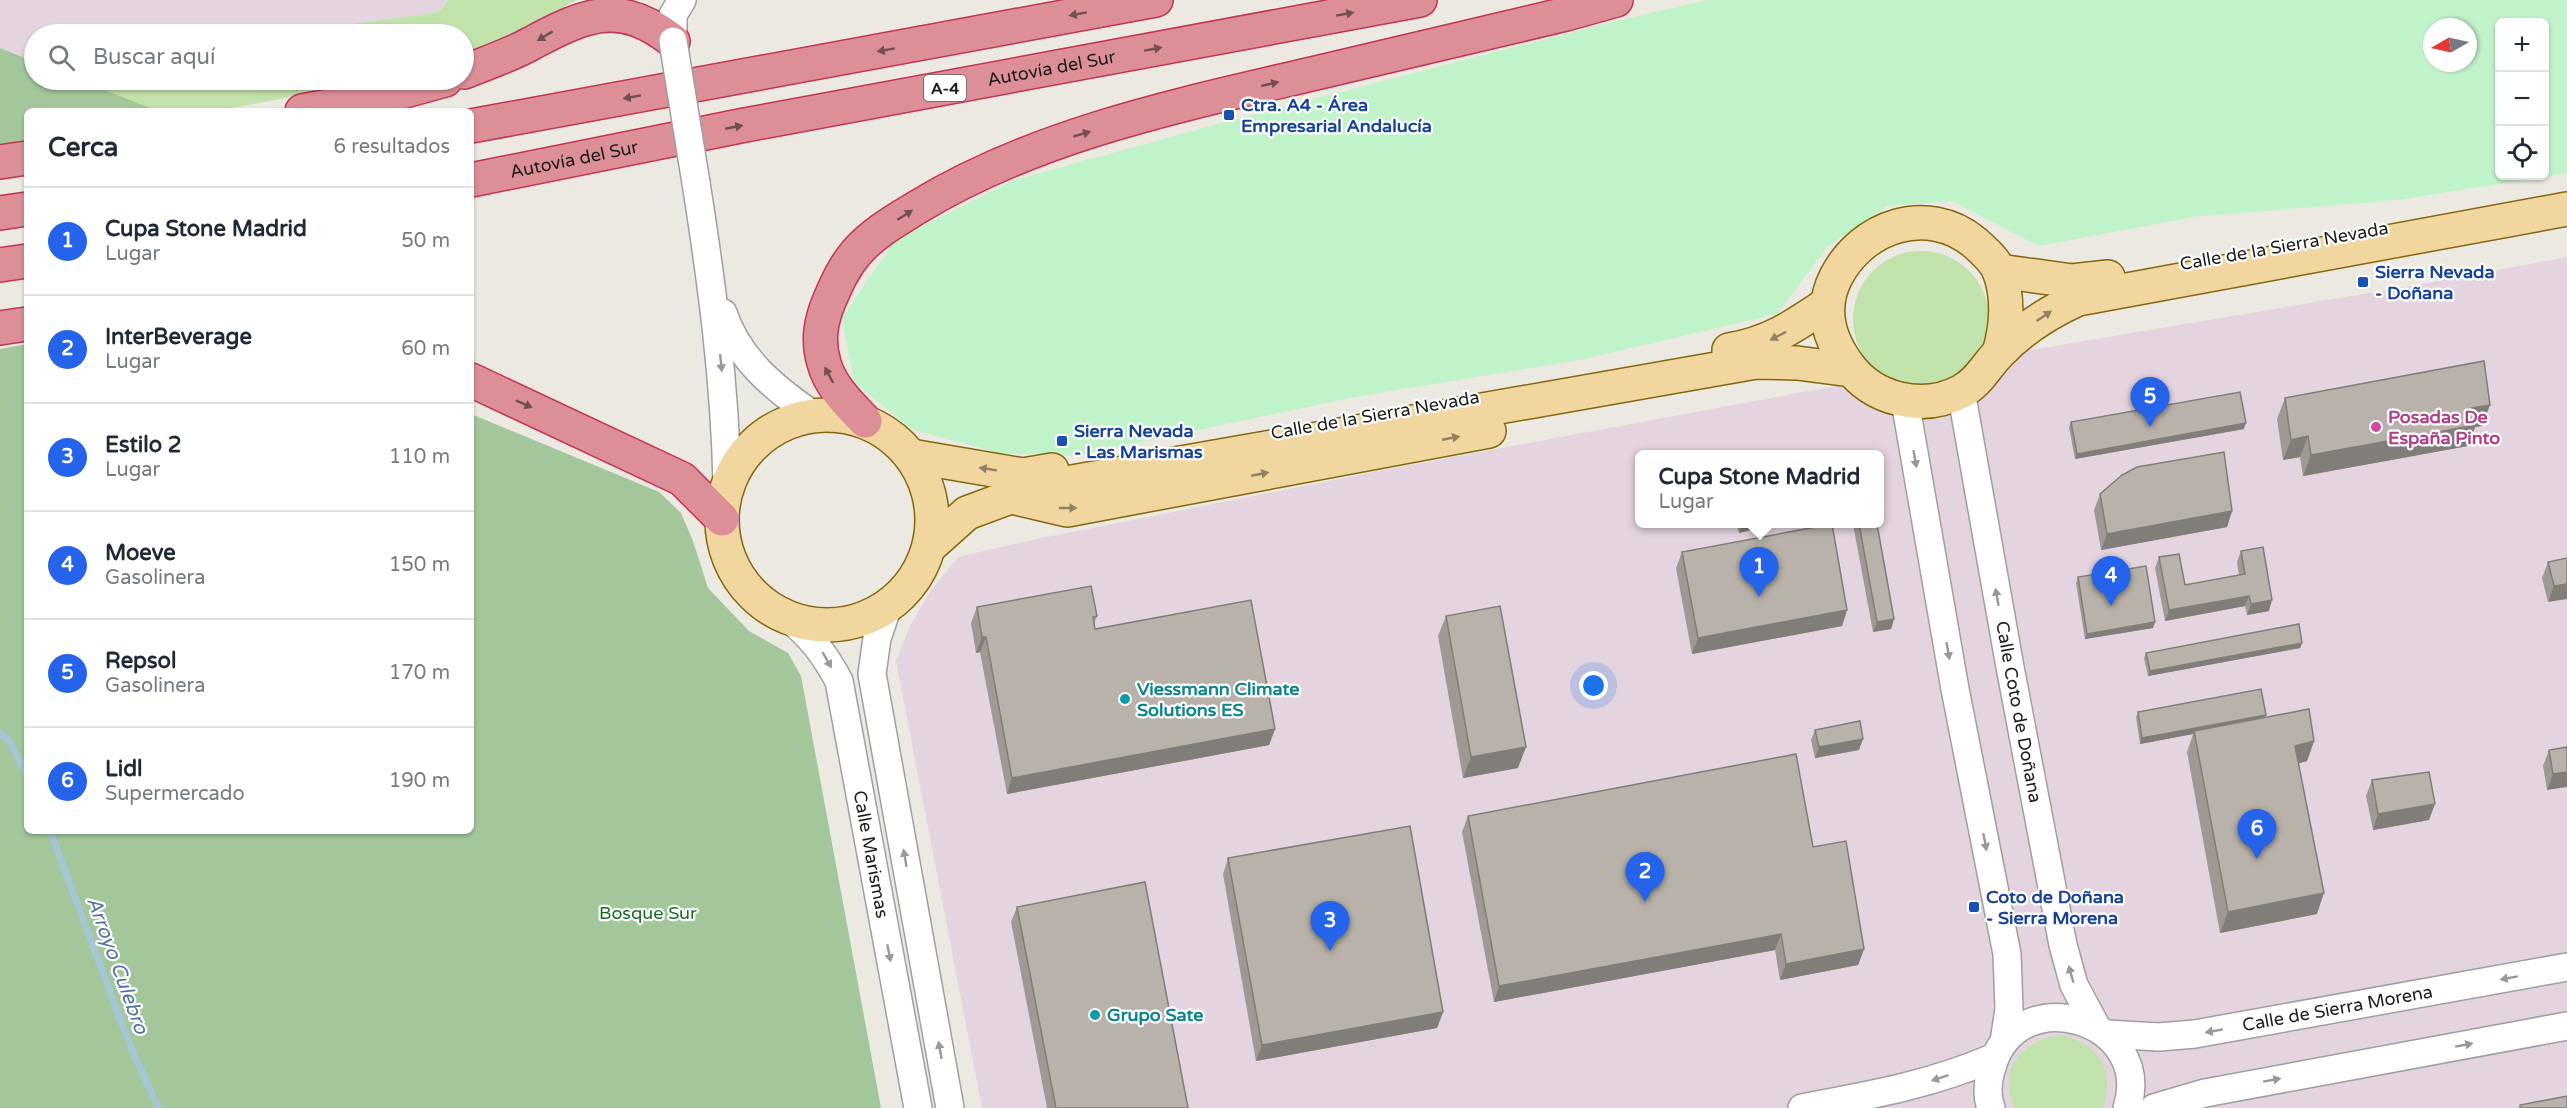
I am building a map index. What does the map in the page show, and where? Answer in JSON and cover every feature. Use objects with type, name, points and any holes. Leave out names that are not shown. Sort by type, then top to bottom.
[{"type":"highway","points":[[474,125],[1156,0]]},
{"type":"highway","name":"Autovía del Sur","points":[[474,179],[745,125],[1420,0]]},
{"type":"highway","points":[[865,421],[840,393],[824,364],[820,343],[821,324],[828,303],[838,279],[856,252],[887,226],[954,184],[1056,141],[1193,102],[1554,17],[1616,0]]},
{"type":"highway","points":[[474,68],[531,44],[603,5],[619,8],[650,20],[673,41]]},
{"type":"highway","points":[[318,108],[409,90]]},
{"type":"highway","points":[[0,162],[24,158]]},
{"type":"highway","points":[[0,177],[24,174]]},
{"type":"highway","points":[[0,213],[24,209]]},
{"type":"highway","points":[[0,265],[24,261]]},
{"type":"highway","points":[[0,328],[24,324]]},
{"type":"highway","points":[[474,381],[682,479],[722,519]]},
{"type":"main road","name":"Calle de la Sierra Nevada","points":[[2000,271],[2072,281],[2106,278],[2567,195]]},
{"type":"main road","points":[[1999,353],[2006,331],[2006,304],[2000,271],[1985,251],[1957,231],[1941,225],[1917,222],[1894,225],[1873,234],[1855,249],[1833,282],[1827,304],[1829,333],[1851,370],[1878,393],[1905,401],[1934,401],[1961,392],[1983,375],[1999,353],[2045,314],[2078,299],[2567,209]]},
{"type":"main road","name":"Calle de la Sierra Nevada","points":[[911,456],[1023,475],[1158,454],[1766,342],[1788,331],[1827,304]]},
{"type":"main road","points":[[929,547],[967,513],[1022,493],[1067,510],[1575,415],[1797,363],[1851,370]]},
{"type":"main road","points":[[813,415],[839,415],[865,421],[882,430],[911,456],[923,477],[930,499],[932,524],[929,547],[920,570],[906,590],[888,606],[850,623],[808,624],[788,618],[766,606],[747,588],[730,560],[725,544],[722,519],[727,485],[735,468],[760,438],[794,419],[813,415]]},
{"type":"street","points":[[682,0],[673,15],[673,41],[712,284],[725,401],[727,485]]},
{"type":"street","points":[[712,284],[728,330],[757,372],[813,415]]},
{"type":"street","name":"Calle Coto de Doñana","points":[[1961,392],[2063,945],[2074,985],[2101,1030],[2121,1052],[2130,1074],[2130,1098],[2127,1108]]},
{"type":"street","points":[[1905,401],[1955,689],[2007,954],[2009,1010],[1999,1050],[1988,1080],[1991,1108]]},
{"type":"street","name":"Calle Marismas","points":[[888,606],[877,638],[872,674],[950,1108]]},
{"type":"street","name":"Calle Marismas","points":[[788,618],[806,632],[824,653],[839,681],[918,1108]]},
{"type":"street","name":"Calle de Sierra Morena","points":[[1999,1050],[2023,1026],[2047,1017],[2073,1017],[2101,1030],[2159,1037],[2195,1034],[2567,967]]},
{"type":"street","points":[[2154,1108],[2205,1093],[2567,1026]]},
{"type":"street","points":[[1802,1108],[1910,1088],[1999,1050]]},
{"type":"shaded area","points":[[0,0],[447,0],[439,12],[352,24],[24,24],[24,58],[0,48]]},
{"type":"shaded area","points":[[2567,257],[2567,1108],[982,1108],[896,661],[911,624],[930,592],[958,557],[1037,539],[1389,469],[2024,351],[2417,285]]},
{"type":"green space","points":[[448,0],[577,0],[474,55],[474,24],[352,24],[439,12]]},
{"type":"green space","points":[[1707,0],[2567,0],[2567,173],[2549,176],[2549,18],[2495,18],[2495,180],[2523,180],[2398,200],[2194,217],[2039,246],[1952,201],[1887,206],[1827,247],[1777,314],[1580,360],[1355,397],[1075,456],[999,453],[911,429],[854,382],[842,318],[895,240],[1014,180],[1236,119],[1600,25]]},
{"type":"green space","points":[[0,48],[24,58],[24,90],[329,90],[231,108],[26,108]]},
{"type":"green space","points":[[0,48],[24,58],[24,90],[104,90],[150,108],[24,108],[24,143],[0,147]]},
{"type":"green space","points":[[1921,251],[1947,256],[1959,262],[1969,271],[1978,281],[1984,293],[1989,319],[1984,345],[1978,357],[1969,367],[1959,376],[1947,382],[1921,387],[1895,382],[1883,376],[1873,367],[1864,357],[1858,345],[1853,319],[1858,293],[1864,281],[1873,271],[1883,262],[1895,256]]},
{"type":"green space","name":"Bosque Sur","points":[[24,345],[24,834],[474,834],[474,415],[659,492],[681,513],[693,541],[708,588],[749,631],[788,653],[801,676],[881,1108],[0,1108],[0,349]]},
{"type":"green space","points":[[2060,1035],[2085,1044],[2101,1060],[2107,1081],[2103,1108],[2014,1108],[2009,1081],[2016,1059],[2034,1043]]},
{"type":"building","name":"Posadas De España Pinto","points":[[2484,361],[2490,405],[2471,408],[2476,425],[2311,455],[2308,436],[2291,440],[2285,398]]},
{"type":"building","points":[[2240,392],[2246,423],[2077,454],[2071,422]]},
{"type":"building","points":[[2224,452],[2232,511],[2107,534],[2100,494],[2122,475],[2137,467]]},
{"type":"building","points":[[1811,528],[1833,528],[1847,610],[1698,638],[1682,552]]},
{"type":"building","points":[[1860,528],[1878,528],[1894,619],[1877,622]]},
{"type":"building","points":[[2263,547],[2272,600],[2251,604],[2249,596],[2169,610],[2159,557],[2179,554],[2185,585],[2245,574],[2241,551]]},
{"type":"building","points":[[2567,558],[2567,584],[2554,586],[2548,562]]},
{"type":"building","points":[[2146,566],[2155,622],[2087,634],[2078,577]]},
{"type":"building","name":"Viessmann Climate Solutions ES","points":[[1091,586],[1097,616],[1093,617],[1095,629],[1251,600],[1275,729],[1012,778],[986,637],[982,637],[977,607]]},
{"type":"building","points":[[1500,606],[1526,747],[1471,757],[1446,616]]},
{"type":"building","points":[[2299,624],[2302,643],[2150,671],[2146,653]]},
{"type":"building","points":[[2261,689],[2266,715],[2142,738],[2138,712]]},
{"type":"building","points":[[2309,709],[2314,741],[2295,746],[2324,893],[2228,912],[2194,731]]},
{"type":"building","points":[[1860,721],[1863,739],[1819,747],[1815,730]]},
{"type":"building","points":[[2567,747],[2567,772],[2553,774],[2549,750]]},
{"type":"building","points":[[1796,754],[1813,847],[1846,841],[1864,949],[1786,964],[1781,934],[1499,986],[1468,816]]},
{"type":"building","points":[[2429,772],[2435,804],[2378,814],[2372,780]]},
{"type":"building","points":[[1410,826],[1443,1012],[1262,1045],[1228,858]]},
{"type":"building","name":"Grupo Sate","points":[[1145,882],[1188,1108],[1056,1108],[1017,907]]},
{"type":"building","points":[[2567,1096],[2567,1108],[2520,1108],[2520,1105]]},
{"type":"waterway","name":"Arroyo Culebro","points":[[0,732],[9,741],[24,769]]},
{"type":"waterway","name":"Arroyo Culebro","points":[[51,834],[130,1045],[158,1108]]},
{"type":"place","name":"Ctra. A4 - Área Empresarial Andalucía","points":[[1229,115]]},
{"type":"place","name":"Sierra Nevada - Doñana","points":[[2363,282]]},
{"type":"place","name":"Repsol","points":[[2150,427]]},
{"type":"place","name":"Posadas De España Pinto","points":[[2376,427]]},
{"type":"place","name":"Sierra Nevada - Las Marismas","points":[[1062,441]]},
{"type":"place","name":"Cupa Stone Madrid","points":[[1759,597]]},
{"type":"place","name":"Moeve","points":[[2111,606]]},
{"type":"place","name":"Viessmann Climate Solutions ES","points":[[1125,699]]},
{"type":"place","name":"Lidl","points":[[2257,859]]},
{"type":"place","name":"InterBeverage","points":[[1645,902]]},
{"type":"place","name":"Coto de Doñana - Sierra Morena","points":[[1974,907]]},
{"type":"place","name":"Estilo 2","points":[[1330,951]]},
{"type":"place","name":"Grupo Sate","points":[[1095,1015]]}]
